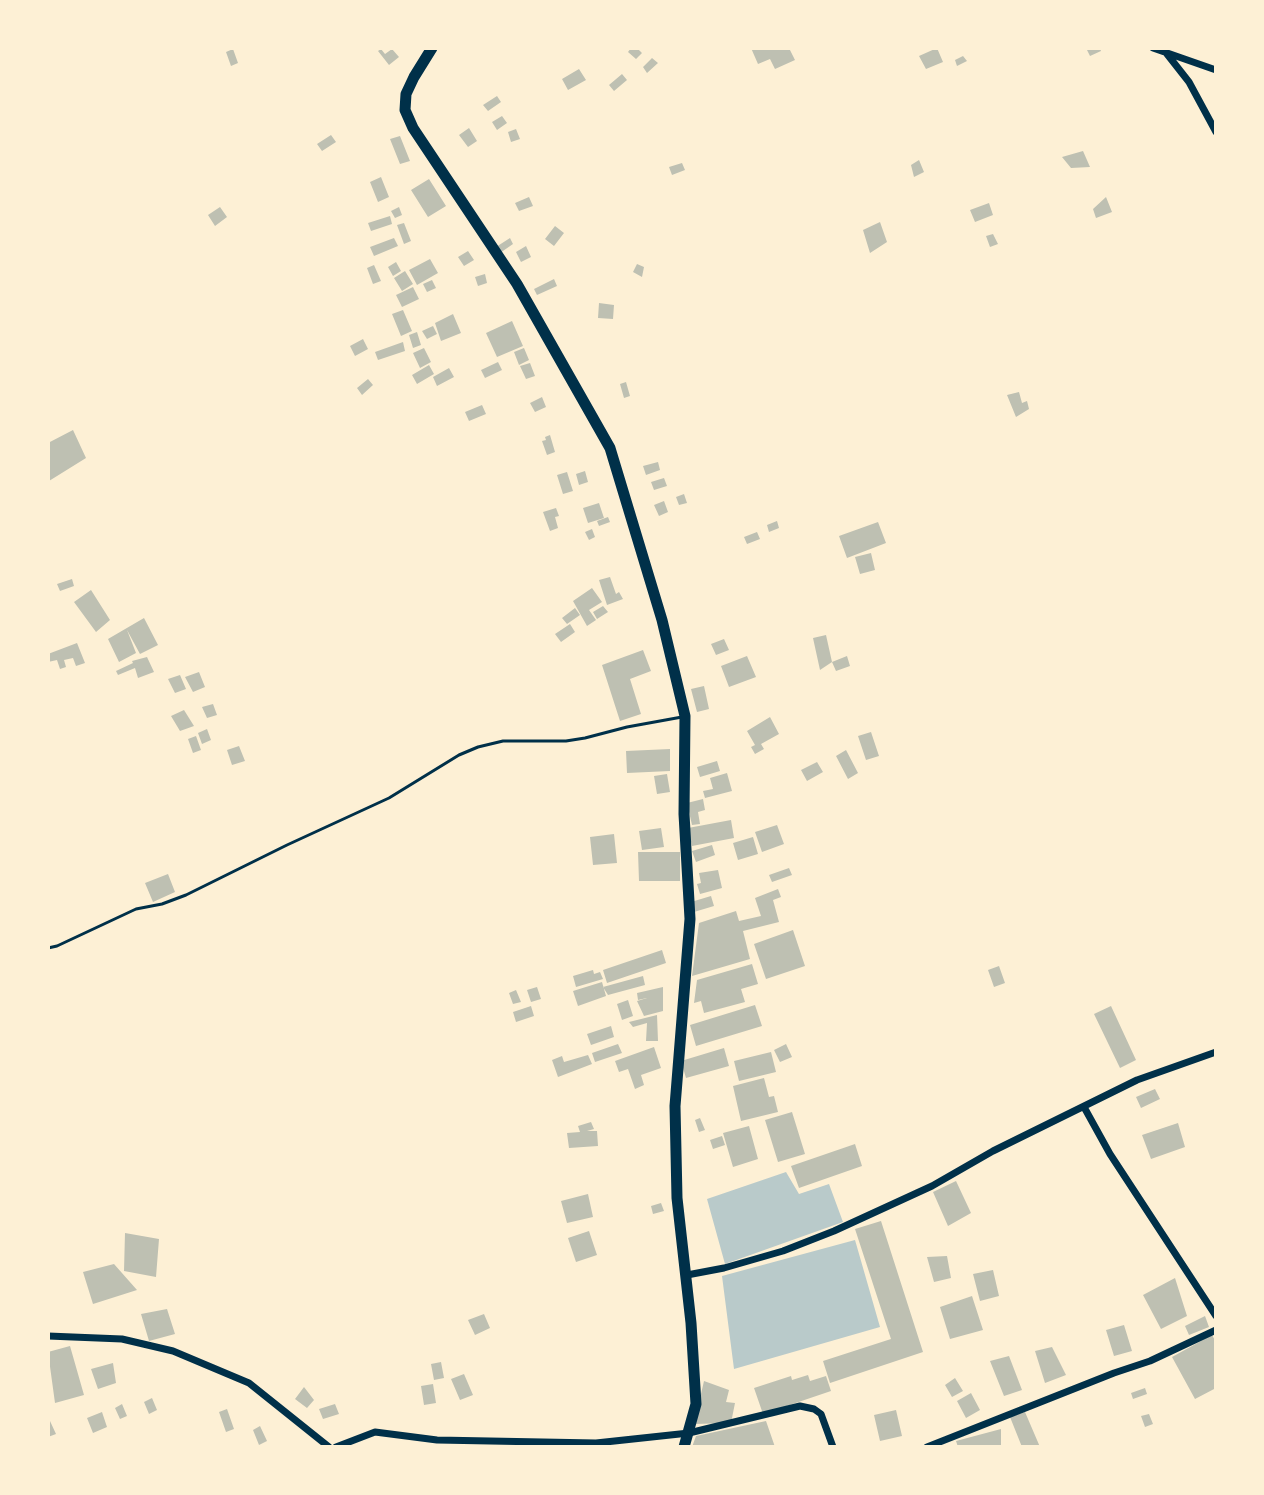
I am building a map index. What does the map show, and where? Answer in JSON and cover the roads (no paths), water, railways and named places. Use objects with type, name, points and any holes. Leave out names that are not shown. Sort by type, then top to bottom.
[{"type":"main road","points":[[432,48],[406,94],[405,110],[413,128],[517,284],[610,448],[677,674],[685,716],[684,814],[690,919],[675,1106],[677,1198],[687,1275],[696,1404],[684,1447]]},
{"type":"street","points":[[1153,48],[1216,70]]},
{"type":"street","points":[[1167,54],[1189,82],[1216,132]]},
{"type":"street","points":[[687,1275],[783,1251],[834,1231],[932,1186],[993,1151],[1148,1076],[1216,1052]]},
{"type":"street","points":[[1084,1107],[1110,1154],[1216,1316]]},
{"type":"street","points":[[927,1447],[1150,1361],[1216,1330]]},
{"type":"street","points":[[48,1336],[122,1339],[173,1351],[249,1383],[329,1447]]},
{"type":"street","points":[[336,1447],[375,1432],[437,1440],[596,1443],[689,1433],[800,1406],[821,1414],[833,1447]]},
{"type":"lane","points":[[48,948],[136,909],[186,895],[389,798],[459,755],[478,747],[503,741],[566,741],[685,716]]}]
